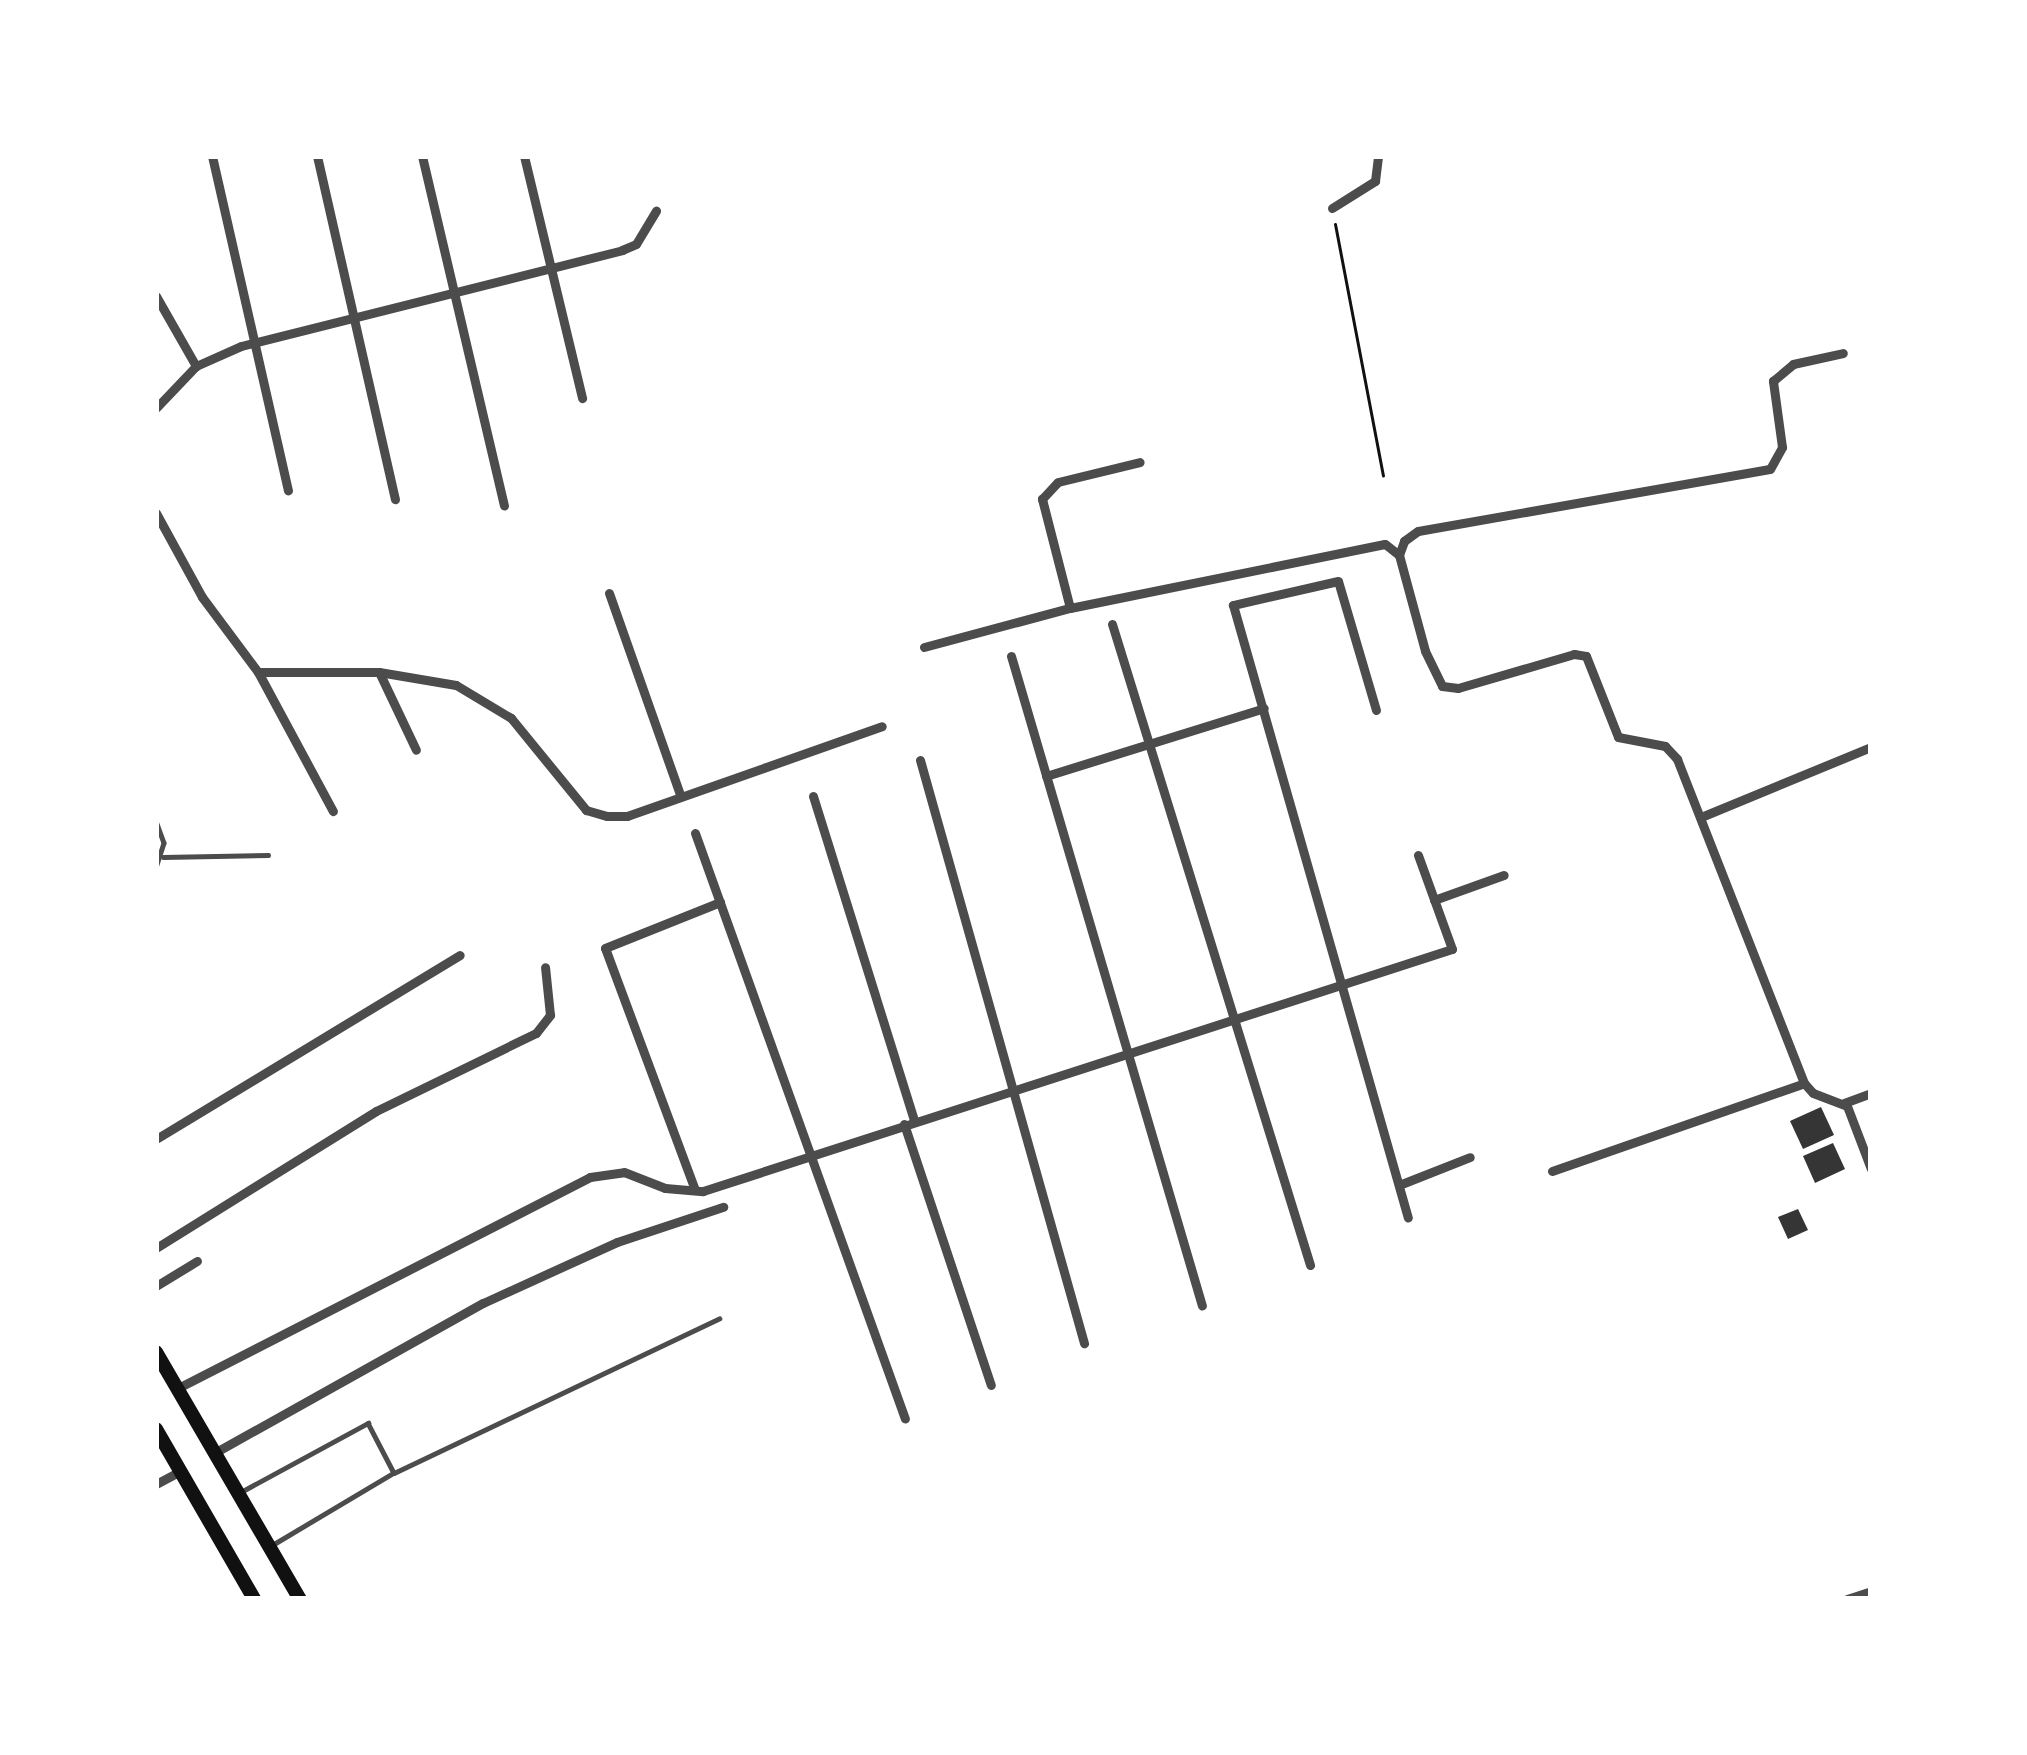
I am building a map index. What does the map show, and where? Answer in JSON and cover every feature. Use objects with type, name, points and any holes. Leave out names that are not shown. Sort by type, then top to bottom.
[{"type":"main road","points":[[156,1352],[300,1599]]},
{"type":"main road","points":[[156,1429],[252,1598]]},
{"type":"street","points":[[212,156],[288,490]]},
{"type":"street","points":[[317,156],[395,499]]},
{"type":"street","points":[[422,156],[504,505]]},
{"type":"street","points":[[524,156],[582,398]]},
{"type":"street","points":[[1331,208],[1375,181],[1378,156]]},
{"type":"street","points":[[156,408],[196,366],[256,341],[636,244],[656,211]]},
{"type":"street","points":[[156,296],[196,366]]},
{"type":"street","points":[[1843,353],[1793,364],[1773,381],[1782,447],[1770,469],[1418,531],[1404,541],[1399,555],[1425,651],[1442,686],[1458,688],[1574,654],[1586,656],[1618,737],[1665,746],[1678,759],[1804,1082],[1813,1093],[1844,1103],[1871,1094]]},
{"type":"street","points":[[1070,608],[1042,500],[1058,482],[1140,462]]},
{"type":"street","points":[[156,513],[202,597],[259,672],[333,811]]},
{"type":"street","points":[[924,647],[1070,608],[1385,544],[1399,555]]},
{"type":"street","points":[[1376,710],[1338,581],[1233,605],[1408,1218]]},
{"type":"street","points":[[609,593],[680,795]]},
{"type":"street","points":[[1112,624],[1310,1265]]},
{"type":"street","points":[[1011,656],[1202,1306]]},
{"type":"street","points":[[259,672],[379,672],[478,694],[527,734],[586,810],[627,816],[882,726]]},
{"type":"street","points":[[379,672],[416,750]]},
{"type":"street","points":[[1046,776],[1264,708]]},
{"type":"street","points":[[1701,817],[1871,747]]},
{"type":"street","points":[[920,760],[1084,1343]]},
{"type":"street","points":[[813,796],[992,1385]]},
{"type":"street","points":[[695,833],[904,1419]]},
{"type":"street","points":[[178,1388],[590,1177],[624,1172],[664,1188],[695,1190],[1452,950],[1418,855]]},
{"type":"street","points":[[1434,900],[1504,875]]},
{"type":"street","points":[[695,1190],[604,948],[720,902]]},
{"type":"street","points":[[156,1139],[460,955]]},
{"type":"street","points":[[156,1247],[376,1112],[536,1033],[550,1015],[545,967]]},
{"type":"street","points":[[1552,1171],[1804,1082]]},
{"type":"street","points":[[1844,1103],[1871,1169]]},
{"type":"street","points":[[1399,1185],[1470,1157]]},
{"type":"street","points":[[216,1452],[483,1303],[617,1242],[723,1207]]},
{"type":"street","points":[[156,1286],[197,1261]]},
{"type":"street","points":[[156,1484],[180,1471]]},
{"type":"street","points":[[1847,1599],[1871,1591]]},
{"type":"lane","points":[[156,821],[163,857],[156,868]]},
{"type":"lane","points":[[163,857],[268,855]]},
{"type":"lane","points":[[270,1547],[394,1473],[719,1318]]},
{"type":"lane","points":[[239,1493],[368,1424],[394,1473]]},
{"type":"path","points":[[1331,208],[1383,476]]},
{"type":"building","points":[[1821,1107],[1834,1135],[1803,1149],[1790,1121]]},
{"type":"building","points":[[1833,1143],[1845,1169],[1815,1183],[1803,1156]]},
{"type":"building","points":[[1798,1209],[1808,1230],[1788,1239],[1778,1217]]}]
